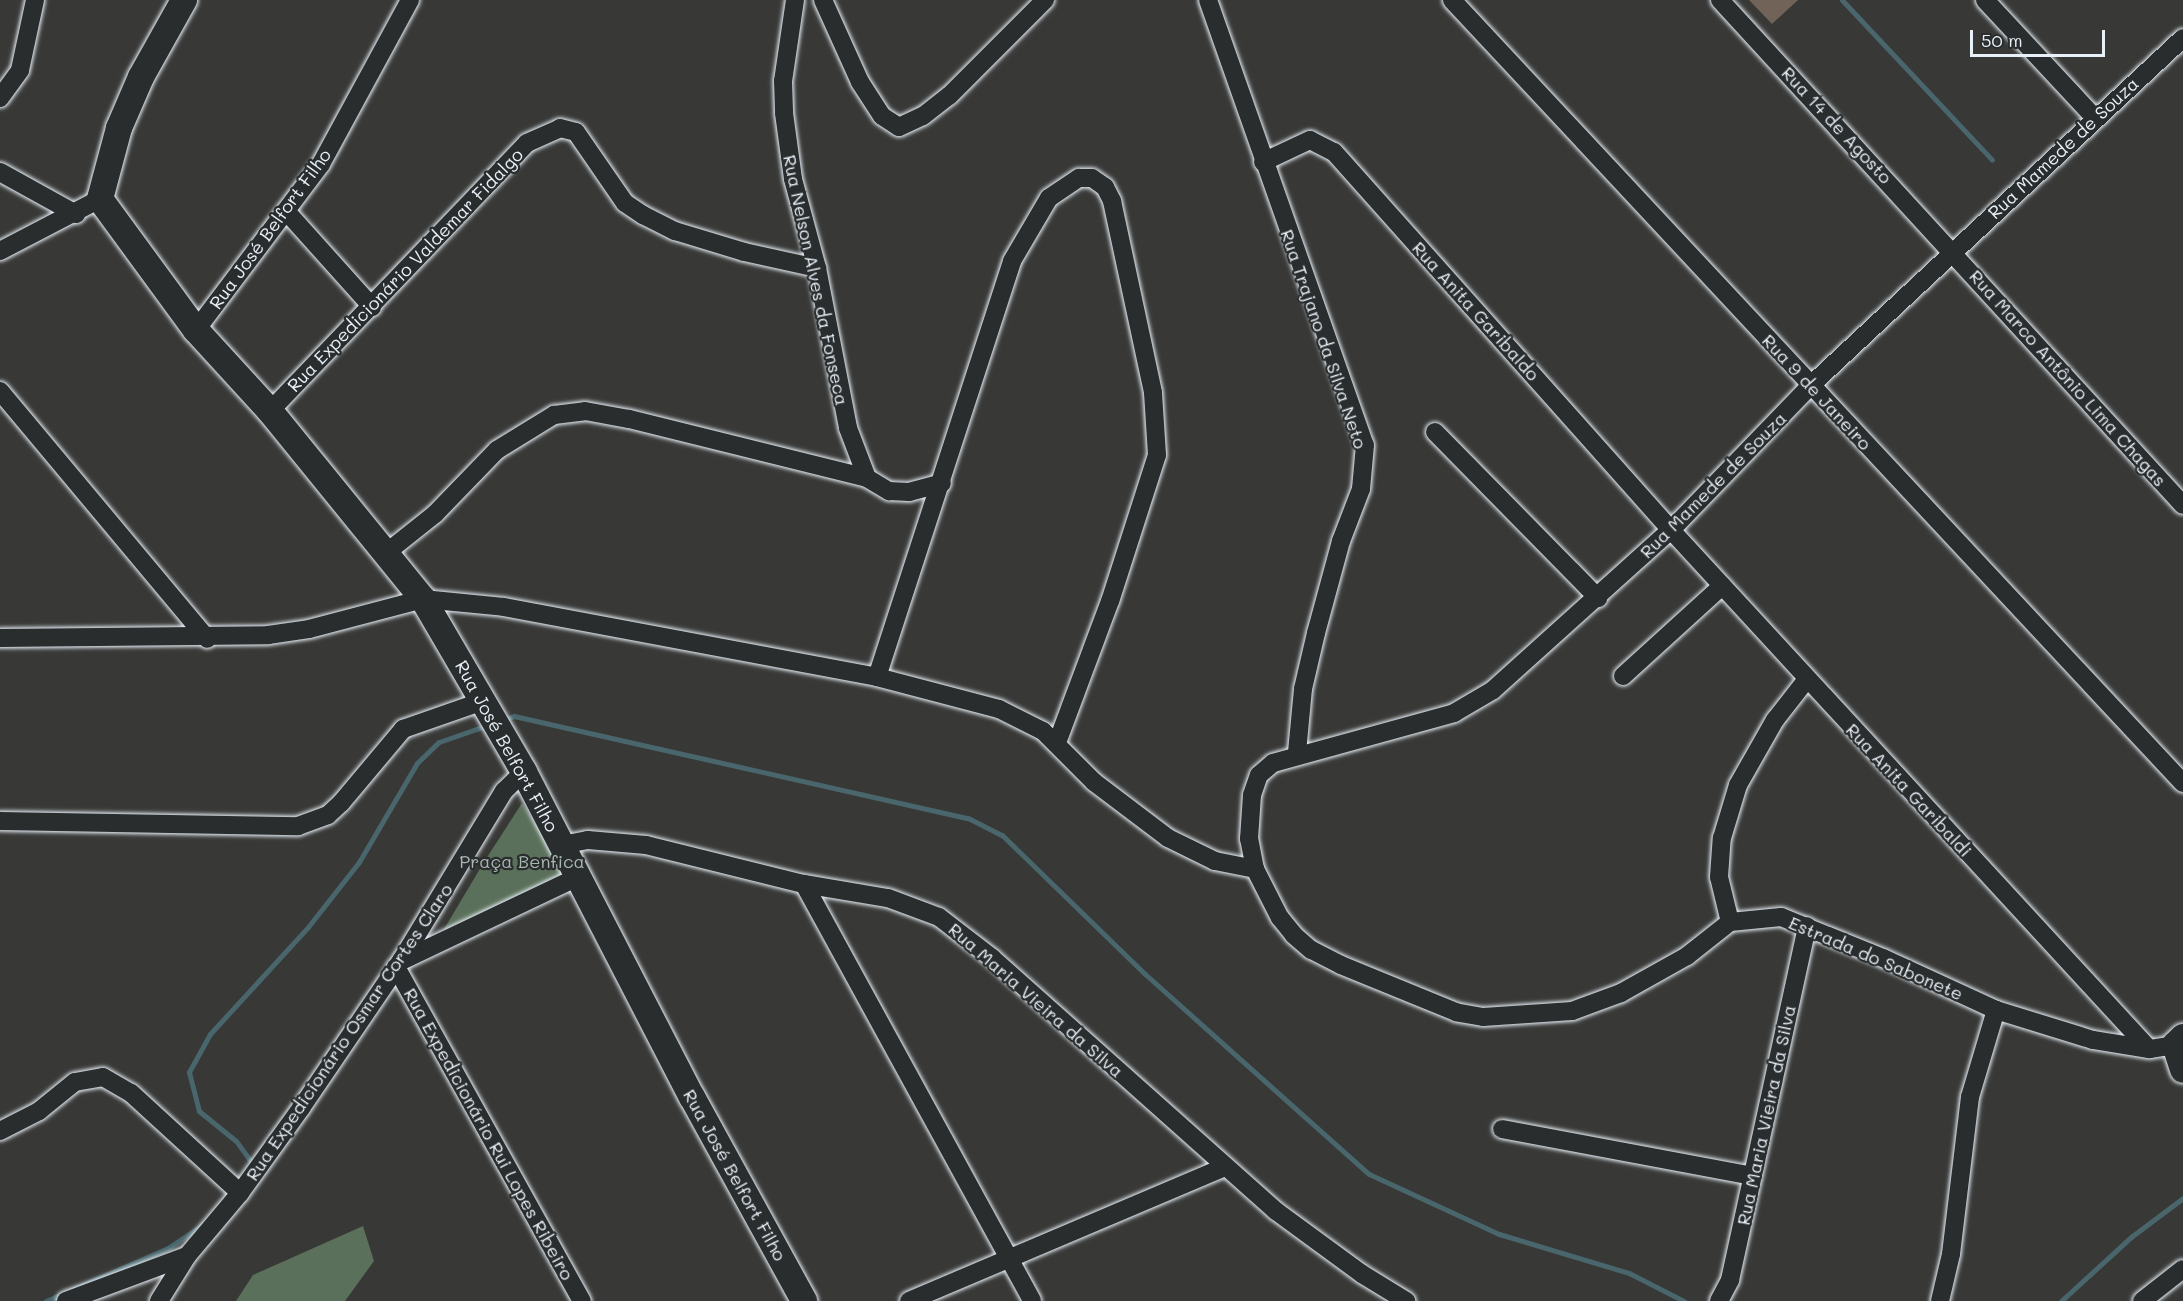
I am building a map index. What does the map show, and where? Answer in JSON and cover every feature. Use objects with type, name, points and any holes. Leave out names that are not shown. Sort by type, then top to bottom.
[{"type":"street","points":[[0,98],[21,70],[35,0]]},
{"type":"street","points":[[0,251],[76,214],[100,199],[119,128],[141,76],[184,0]]},
{"type":"street","name":"Rua José Belfort Filho","points":[[196,330],[321,164],[410,0]]},
{"type":"street","name":"Rua Nelson Alves da Fonseca","points":[[795,0],[784,69],[784,113],[793,179],[817,268],[840,396],[867,478]]},
{"type":"street","points":[[823,0],[860,82],[882,116],[899,127],[909,125],[949,96],[1045,0]]},
{"type":"street","name":"Rua Trajano da Silva Neto","points":[[1208,0],[1263,162],[1365,445],[1361,489],[1341,541],[1316,633],[1304,689],[1297,753]]},
{"type":"street","name":"Rua 9 de Janeiro","points":[[1452,0],[2183,783]]},
{"type":"street","name":"Rua 14 de Agosto","points":[[1720,0],[1954,251]]},
{"type":"street","points":[[1985,0],[2094,117]]},
{"type":"street","name":"Rua Mamede de Souza","points":[[1255,869],[1250,815],[1259,776],[1273,762],[1297,753],[1390,734],[1454,713],[1493,690],[1671,530],[1810,386],[2094,117],[2183,38]]},
{"type":"street","name":"Rua Expedicionário Valdemar Fidalgo","points":[[270,411],[526,143],[560,128],[576,132],[625,203],[643,215],[675,231],[744,252],[817,268]]},
{"type":"street","name":"Rua Anita Garibaldo","points":[[1263,162],[1310,140],[1334,152],[1671,530]]},
{"type":"street","points":[[0,172],[76,214]]},
{"type":"street","points":[[876,677],[942,483],[1012,261],[1049,198],[1079,178],[1092,178],[1105,187],[1112,201],[1153,393],[1157,455],[1110,601],[1057,743]]},
{"type":"street","name":"Rua José Belfort Filho","points":[[100,199],[196,330],[270,411],[423,599],[524,772],[804,1301]]},
{"type":"street","points":[[286,211],[372,306]]},
{"type":"street","name":"Rua Marco Antônio Lima Chagas","points":[[1954,251],[2183,505]]},
{"type":"street","points":[[0,391],[207,639]]},
{"type":"street","points":[[386,553],[435,514],[497,450],[554,415],[585,411],[629,419],[867,478],[889,491],[909,492],[942,483]]},
{"type":"street","points":[[1435,432],[1598,598]]},
{"type":"street","name":"Rua Anita Garibaldi","points":[[1671,530],[2149,1049]]},
{"type":"street","points":[[1623,676],[1722,586]]},
{"type":"street","points":[[0,638],[207,639],[309,629],[423,599],[504,607],[876,677],[999,709],[1026,720],[1057,743],[1094,782],[1167,838],[1215,861],[1255,869],[1280,918],[1311,950],[1386,985],[1456,1012],[1483,1017],[1572,1011],[1621,993],[1687,956],[1730,922],[1719,877],[1722,838],[1738,785],[1775,720],[1807,679]]},
{"type":"street","points":[[0,821],[298,826],[328,815],[341,803],[403,729],[483,701]]},
{"type":"street","name":"Rua Expedicionário Osmar Cortes Claro","points":[[159,1301],[187,1256],[399,964],[504,791],[524,772]]},
{"type":"street","name":"Rua Maria Vieira da Silva","points":[[562,845],[588,840],[646,845],[804,884],[888,898],[939,917],[992,958],[1276,1211],[1397,1300]]},
{"type":"street","points":[[399,964],[578,877]]},
{"type":"street","points":[[804,884],[1032,1301]]},
{"type":"street","name":"Estrada do Sabonete","points":[[1730,922],[1780,917],[1808,926],[1996,1010],[2093,1040],[2180,1053]]},
{"type":"street","name":"Rua Maria Vieira da Silva","points":[[1719,1301],[1730,1280],[1808,926]]},
{"type":"street","name":"Rua Expedicionário Rui Lopes Ribeiro","points":[[399,964],[582,1301]]},
{"type":"street","points":[[1940,1301],[1951,1254],[1970,1097],[1996,1010]]},
{"type":"street","points":[[0,1131],[39,1111],[75,1082],[104,1077],[131,1094],[237,1189]]},
{"type":"street","points":[[1502,1130],[1753,1176]]},
{"type":"street","points":[[909,1301],[1224,1167]]},
{"type":"street","points":[[66,1301],[187,1256]]},
{"type":"street","points":[[2142,1301],[2183,1269]]},
{"type":"green space","name":"Praça Benfica","points":[[522,803],[566,872],[437,941],[484,862]]},
{"type":"green space","points":[[363,1226],[374,1261],[345,1301],[236,1301],[253,1275]]},
{"type":"building","points":[[1749,0],[1798,0],[1772,24]]},
{"type":"waterway","points":[[1842,0],[1992,160]]},
{"type":"waterway","points":[[503,720],[514,716],[968,818],[1002,835],[1145,974],[1369,1174],[1499,1234],[1629,1273],[1684,1301]]},
{"type":"waterway","points":[[255,1167],[236,1141],[199,1111],[189,1072],[210,1034],[308,927],[359,862],[417,763],[439,742],[488,725]]},
{"type":"waterway","points":[[2061,1301],[2131,1237],[2183,1198]]},
{"type":"waterway","points":[[46,1301],[168,1248],[205,1223]]}]
